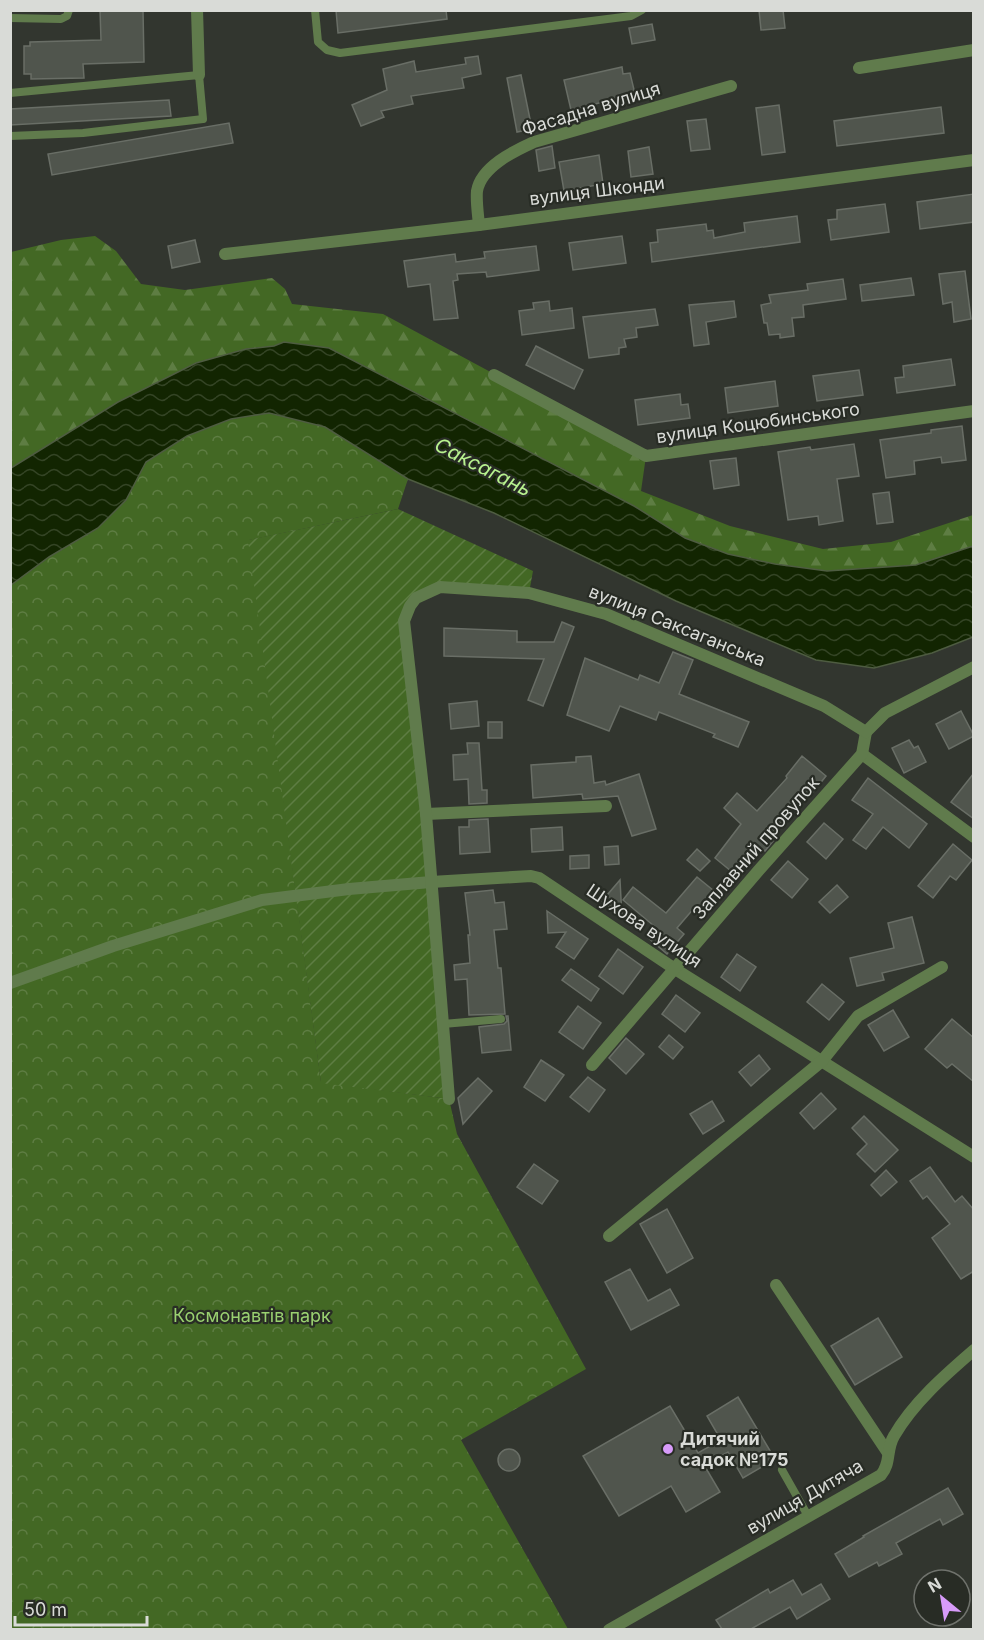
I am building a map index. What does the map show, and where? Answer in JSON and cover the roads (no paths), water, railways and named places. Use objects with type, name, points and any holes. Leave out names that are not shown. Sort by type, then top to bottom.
[{"type":"street","points":[[197,10],[199,75]]},
{"type":"street","points":[[859,68],[974,50]]},
{"type":"street","name":"Фасадна вулиця","points":[[479,225],[477,191],[482,178],[514,151],[534,142],[731,86]]},
{"type":"street","name":"вулиця Шконди","points":[[225,254],[479,225],[974,160]]},
{"type":"street","name":"вулиця Коцюбинського","points":[[494,375],[646,456],[974,411]]},
{"type":"street","name":"вулиця Саксаганська","points":[[449,1099],[426,814],[404,621],[416,598],[440,587],[529,593],[606,614],[824,706],[866,732]]},
{"type":"street","points":[[974,667],[885,713],[866,732],[862,754],[974,837]]},
{"type":"street","name":"Заплавний провулок","points":[[592,1065],[862,754]]},
{"type":"street","points":[[426,814],[606,806]]},
{"type":"street","name":"Шухова вулиця","points":[[10,983],[113,946],[262,900],[349,888],[531,876],[539,878],[675,969],[974,1157]]},
{"type":"street","points":[[609,1236],[822,1061],[858,1016],[942,967]]},
{"type":"street","points":[[776,1285],[888,1453]]},
{"type":"street","name":"вулиця Дитяча","points":[[609,1629],[881,1475],[886,1469],[891,1439],[948,1374],[974,1350]]},
{"type":"lane","points":[[10,18],[61,19],[67,16],[69,10]]},
{"type":"lane","points":[[315,10],[318,42],[327,50],[340,53],[631,16],[642,10]]},
{"type":"lane","points":[[10,93],[199,75],[203,119],[83,133],[10,135]]},
{"type":"lane","points":[[443,1024],[501,1019]]},
{"type":"lane","points":[[782,1470],[808,1516]]},
{"type":"water","name":"Саксагань","points":[[284,342],[329,348],[634,506],[685,538],[728,554],[775,564],[827,571],[916,565],[973,546],[973,637],[932,653],[874,668],[816,660],[676,601],[494,513],[408,479],[325,427],[269,413],[231,419],[187,436],[146,462],[126,500],[98,528],[49,557],[11,585],[11,468],[118,402],[196,363],[246,349],[274,346]]},
{"type":"place","name":"Дитячий садок №175","points":[[668,1449]]},
{"type":"park label","name":"Космонавтів парк","points":[[252,1316]]}]
